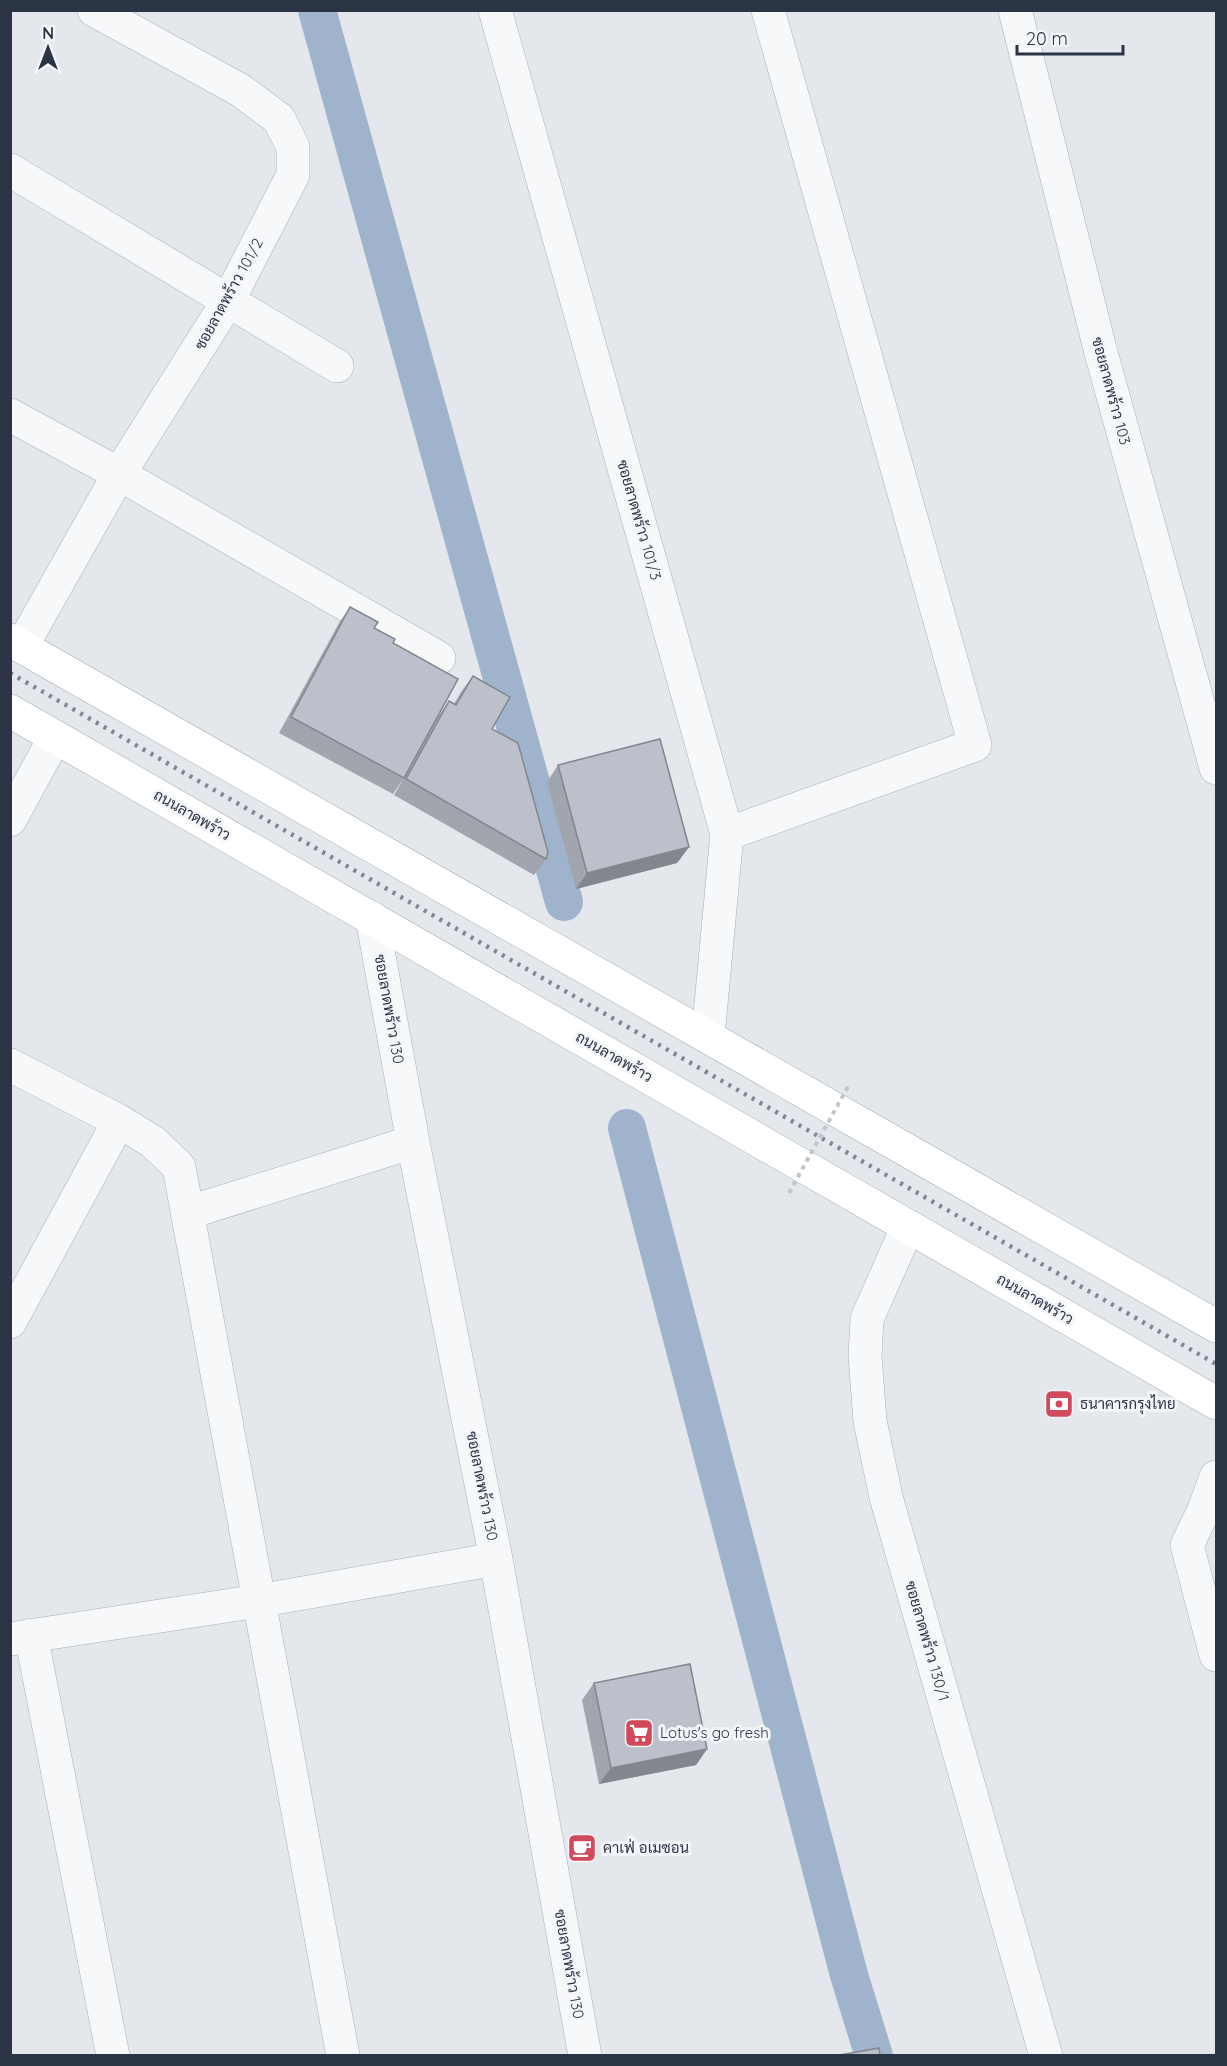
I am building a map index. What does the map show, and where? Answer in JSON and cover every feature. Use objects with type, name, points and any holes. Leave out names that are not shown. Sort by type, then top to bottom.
[{"type":"main road","points":[[16,643],[1216,1326]]},
{"type":"main road","name":"ถนนลาดพร้าว","points":[[10,711],[1216,1403]]},
{"type":"street","name":"ซอยลาดพร้าว 101/2","points":[[16,643],[228,301],[293,175],[293,147],[279,119],[240,90],[94,10]]},
{"type":"street","name":"ซอยลาดพร้าว 101/3","points":[[495,10],[727,834],[708,1036]]},
{"type":"street","points":[[727,834],[975,745],[768,10]]},
{"type":"street","name":"ซอยลาดพร้าว 103","points":[[1015,10],[1100,349],[1216,768]]},
{"type":"street","points":[[10,171],[337,366]]},
{"type":"street","points":[[10,415],[119,474],[439,658]]},
{"type":"street","points":[[10,820],[55,737]]},
{"type":"street","name":"ซอยลาดพร้าว 130","points":[[372,918],[413,1142],[496,1559],[585,2055]]},
{"type":"street","points":[[10,1065],[119,1121],[153,1142],[178,1167],[343,2055]]},
{"type":"street","points":[[10,1322],[119,1121]]},
{"type":"street","points":[[187,1213],[413,1142]]},
{"type":"street","name":"ซอยลาดพร้าว 130/1","points":[[908,1226],[867,1319],[865,1356],[870,1421],[886,1497],[1046,2055]]},
{"type":"street","points":[[1216,1477],[1204,1510],[1187,1545],[1216,1655]]},
{"type":"street","points":[[113,2055],[21,1637],[258,1601],[496,1559]]},
{"type":"path","points":[[789,1193],[850,1083]]},
{"type":"building","points":[[350,607],[378,622],[374,628],[395,639],[393,643],[458,679],[404,778],[291,717]]},
{"type":"building","points":[[473,676],[510,697],[492,729],[518,743],[548,852],[546,859],[406,779],[449,701],[456,705]]},
{"type":"building","points":[[660,739],[689,847],[587,873],[558,765]]},
{"type":"building","name":"Lotus's go fresh","points":[[690,1664],[707,1749],[611,1768],[594,1683]]},
{"type":"building","points":[[879,2048],[880,2055],[840,2055]]},
{"type":"waterway","points":[[317,10],[564,902]]},
{"type":"waterway","points":[[627,1128],[849,1975],[874,2056]]},
{"type":"railway","points":[[10,673],[1216,1364]]},
{"type":"place","name":"ธนาคารกรุงไทย","points":[[1059,1404]]},
{"type":"place","name":"Lotus's go fresh","points":[[639,1733]]},
{"type":"place","name":"คาเฟ่ อเมซอน","points":[[582,1848]]}]
